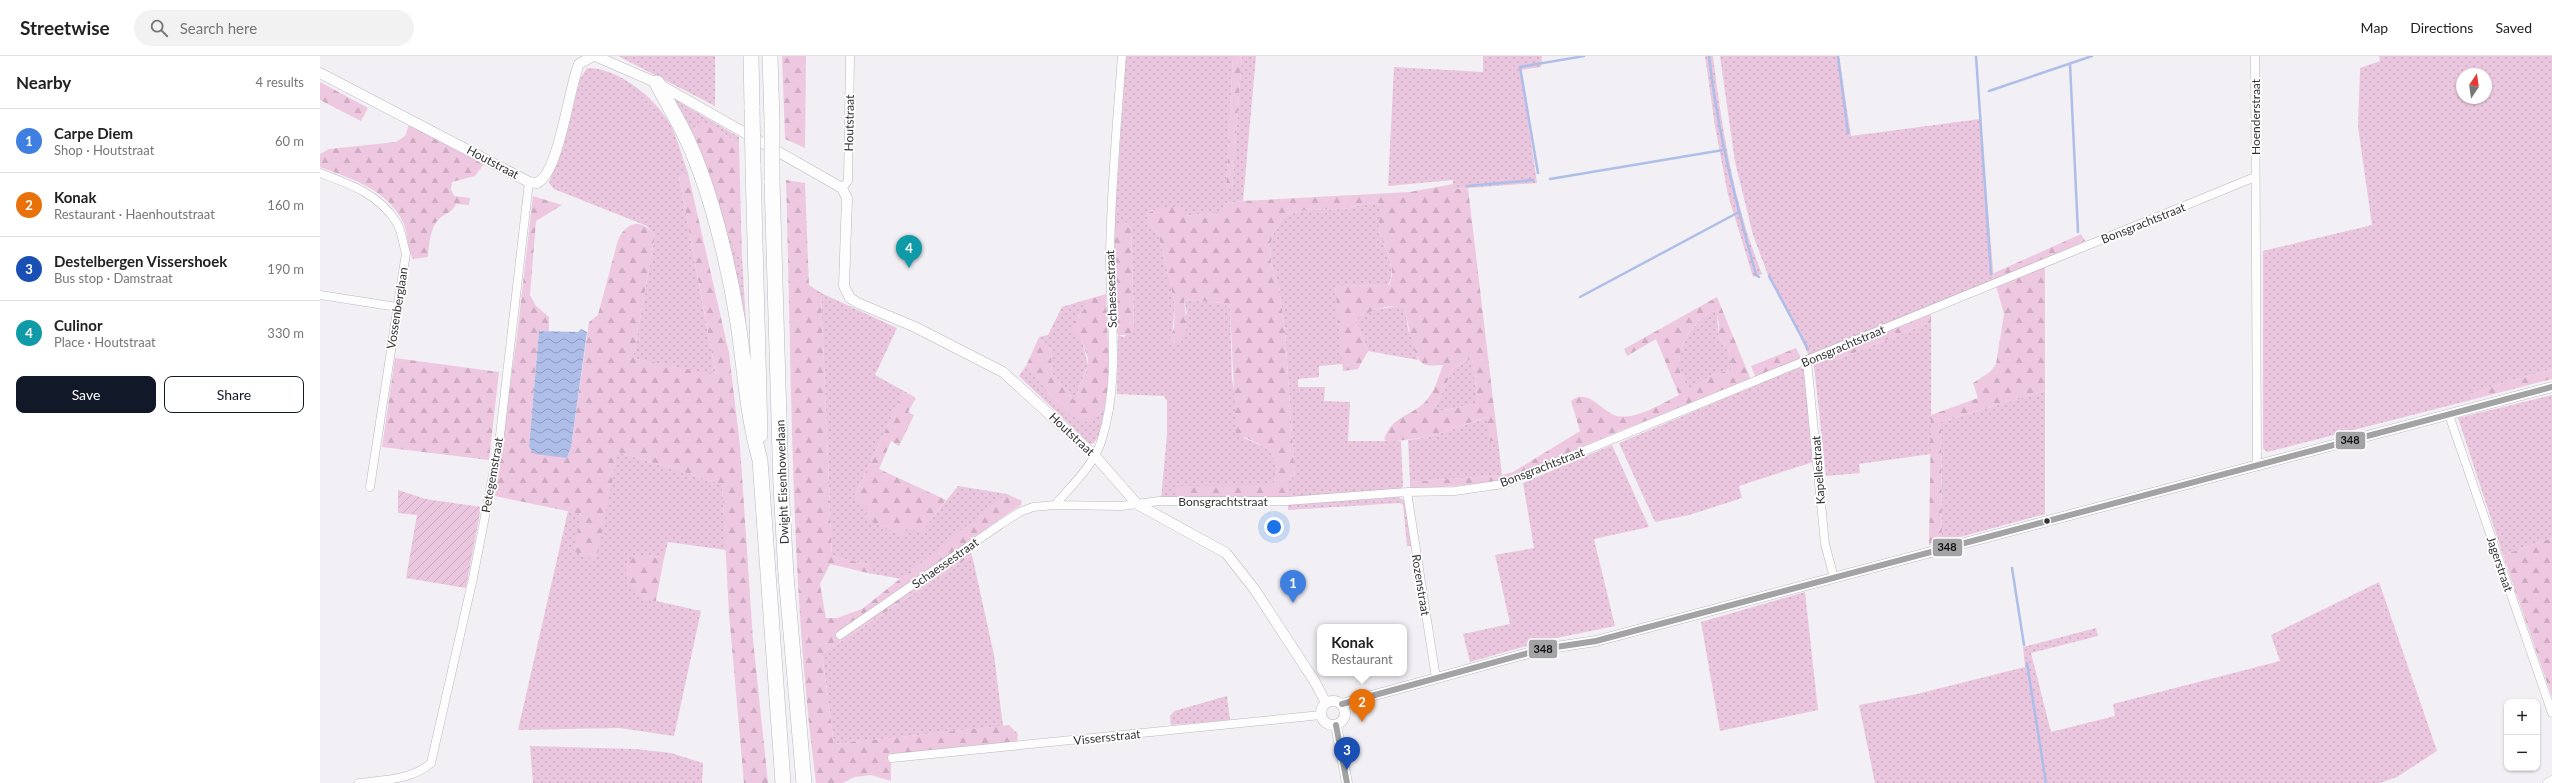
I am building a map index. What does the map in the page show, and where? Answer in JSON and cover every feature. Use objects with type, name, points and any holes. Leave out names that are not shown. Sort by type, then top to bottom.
[{"type":"highway","name":"Dwight Eisenhowerlaan","points":[[751,56],[760,460]]},
{"type":"highway","name":"Dwight Eisenhowerlaan","points":[[770,56],[781,486],[786,575],[804,783]]},
{"type":"highway","points":[[657,83],[683,131],[697,164],[721,245],[738,323],[750,424],[760,460],[783,783]]},
{"type":"street","name":"Houtstraat","points":[[320,73],[529,182],[540,182],[548,173],[562,130],[576,70],[579,64],[590,56],[657,83],[842,188],[847,198],[844,286],[850,298],[858,303],[949,343],[1003,372],[1095,456],[1137,504],[1212,544],[1236,563],[1315,682],[1326,703]]},
{"type":"street","name":"Houtstraat","points":[[842,188],[848,181],[850,56]]},
{"type":"street","name":"Schaessestraat","points":[[1055,505],[1095,456],[1101,441],[1113,383],[1110,282],[1110,196],[1122,56]]},
{"type":"street","name":"Hoenderstraat","points":[[2255,56],[2255,177]]},
{"type":"street","name":"Vossenberglaan","points":[[320,173],[354,186],[376,198],[397,224],[406,253],[370,487]]},
{"type":"street","name":"Bonsgrachtstraat","points":[[1137,504],[1159,501],[1287,501],[1407,492],[1455,491],[1503,484],[2255,177]]},
{"type":"street","points":[[2255,177],[2257,460],[2259,466]]},
{"type":"street","name":"Petegemstraat","points":[[359,783],[411,775],[423,770],[431,763],[473,578],[499,444],[529,182]]},
{"type":"street","points":[[320,295],[397,307]]},
{"type":"street","name":"Kapellestraat","points":[[1807,361],[1825,544],[1834,578]]},
{"type":"street","points":[[1342,704],[1345,716],[1341,722],[1336,725],[1326,723],[1321,715],[1322,709],[1326,703],[1335,700],[1342,704],[1549,648],[1596,641],[2552,387]]},
{"type":"street","name":"Jagerstraat","points":[[2449,415],[2552,713]]},
{"type":"street","name":"Rozenstraat","points":[[1407,492],[1436,678]]},
{"type":"street","name":"Schaessestraat","points":[[840,635],[1020,512],[1033,507],[1055,505],[1122,506],[1137,504]]},
{"type":"street","name":"Vissersstraat","points":[[892,758],[1321,715]]},
{"type":"street","points":[[1336,725],[1347,783]]},
{"type":"street","points":[[2547,783],[2552,780]]},
{"type":"shaded area","points":[[618,56],[715,56],[715,106]]},
{"type":"shaded area","points":[[1126,56],[1233,56],[1226,188],[1232,188],[1242,56],[1256,56],[1243,201],[1223,204],[1224,212],[1184,216],[1152,210],[1147,214],[1147,220],[1159,237],[1175,304],[1172,335],[1187,314],[1184,300],[1222,303],[1230,308],[1232,380],[1244,438],[1267,448],[1277,462],[1274,485],[1161,499],[1167,434],[1167,401],[1164,396],[1117,394],[1118,335],[1124,337],[1134,328],[1131,226],[1114,231]]},
{"type":"shaded area","points":[[1483,56],[1542,56],[1541,67],[1521,70],[1537,183],[1453,189],[1453,180],[1388,186],[1394,67],[1483,72]]},
{"type":"shaded area","points":[[1705,56],[1713,56],[1730,166],[1752,248],[1762,274],[1753,277],[1728,195],[1715,126]]},
{"type":"shaded area","points":[[1720,56],[1839,56],[1851,136],[1980,119],[1994,280],[1809,357],[1793,319],[1769,278],[1753,235],[1735,162]]},
{"type":"shaded area","points":[[2379,56],[2552,56],[2552,369],[2470,393],[2471,400],[2267,452],[2263,448],[2263,251],[2372,225],[2358,127],[2360,68],[2380,61]]},
{"type":"shaded area","points":[[587,68],[599,69],[611,73],[635,86],[655,104],[670,124],[688,173],[679,177],[716,376],[633,358],[655,235],[647,226],[554,189],[549,183],[567,132],[580,79]]},
{"type":"shaded area","points":[[674,99],[739,137],[739,145],[716,127],[697,127],[691,134]]},
{"type":"shaded area","points":[[1373,203],[1382,206],[1379,231],[1391,265],[1391,278],[1388,285],[1335,286],[1343,364],[1319,366],[1319,377],[1298,379],[1298,387],[1325,387],[1324,401],[1350,402],[1348,441],[1401,441],[1403,486],[1401,489],[1288,497],[1288,480],[1295,479],[1285,332],[1279,287],[1271,263],[1270,245],[1274,232],[1284,216],[1305,210],[1342,209]]},
{"type":"shaded area","points":[[718,222],[724,227],[731,237],[736,254],[742,258],[746,323],[742,323]]},
{"type":"shaded area","points":[[821,293],[897,328],[875,375],[904,391],[853,499],[907,527],[921,532],[958,486],[1007,494],[902,579],[868,573],[870,565],[832,556]]},
{"type":"shaded area","points":[[1085,300],[1085,308],[1078,316],[1078,333],[1082,340],[1088,366],[1079,387],[1077,401],[1074,400],[1052,373],[1051,350],[1039,337],[1048,335],[1062,307]]},
{"type":"shaded area","points":[[1398,306],[1405,307],[1408,330],[1414,339],[1418,360],[1368,351],[1356,321],[1367,311]]},
{"type":"shaded area","points":[[1714,311],[1717,314],[1719,338],[1728,350],[1733,369],[1712,375],[1689,390],[1679,367],[1682,348],[1685,340],[1695,325],[1707,314]]},
{"type":"shaded area","points":[[1931,322],[1931,454],[1859,464],[1860,473],[1826,476],[1814,366],[1816,362],[1833,354],[1836,360]]},
{"type":"shaded area","points":[[1472,358],[1478,403],[1440,411],[1435,408],[1453,369]]},
{"type":"shaded area","points":[[1027,364],[1050,395],[1066,411],[1097,416],[1105,407],[1099,435],[1094,443],[1090,444],[1019,376]]},
{"type":"shaded area","points":[[1799,367],[1805,370],[1813,462],[1739,486],[1742,498],[1689,515],[1655,522],[1619,443]]},
{"type":"shaded area","points":[[2045,391],[2045,514],[1942,542],[1941,422]]},
{"type":"shaded area","points":[[2552,395],[2552,538],[2503,555],[2458,418]]},
{"type":"shaded area","points":[[1488,417],[1490,441],[1498,441],[1502,475],[1410,482],[1408,440],[1429,437]]},
{"type":"shaded area","points":[[1612,445],[1649,527],[1594,539],[1615,626],[1551,639],[1470,662],[1463,634],[1510,624],[1495,555],[1534,548],[1523,483]]},
{"type":"shaded area","points":[[618,452],[722,484],[726,550],[668,542],[664,558],[648,555],[644,601],[656,601],[701,611],[674,736],[620,728],[518,730],[568,511],[581,514]]},
{"type":"shaded area","points":[[398,490],[426,499],[481,507],[466,588],[406,578],[417,515],[398,513]]},
{"type":"shaded area","points":[[1399,497],[1406,502],[1411,546],[1407,546],[1403,505],[1400,503],[1288,510],[1288,505]]},
{"type":"shaded area","points":[[972,555],[994,655],[1003,726],[834,744],[822,654]]},
{"type":"shaded area","points":[[2379,582],[2437,751],[2397,777],[2380,783],[1875,783],[1859,705],[1917,694],[2025,667],[2023,647],[2096,628],[2098,636],[2031,653],[2051,732],[2115,716],[2113,704],[2280,661],[2271,635]]},
{"type":"shaded area","points":[[1805,592],[1818,710],[1720,731],[1701,622]]},
{"type":"shaded area","points":[[1227,696],[1230,720],[1171,725],[1170,716],[1174,711]]},
{"type":"shaded area","points":[[530,746],[635,749],[671,753],[703,763],[702,783],[533,783]]},
{"type":"green space","points":[[782,56],[806,56],[805,148],[785,139]]},
{"type":"green space","points":[[1233,56],[1242,56],[1232,188],[1226,188]]},
{"type":"green space","points":[[320,82],[368,108],[361,121],[320,100]]},
{"type":"green space","points":[[706,123],[716,127],[739,145],[742,258],[735,255],[731,238],[718,222],[691,134],[697,127]]},
{"type":"green space","points":[[409,125],[484,164],[475,176],[452,182],[451,189],[454,196],[470,198],[469,205],[456,204],[451,211],[440,218],[432,231],[428,257],[413,259],[404,224],[389,202],[379,194],[357,181],[320,167],[320,154],[329,149],[396,142],[405,136]]},
{"type":"green space","points":[[688,173],[729,353],[740,446],[753,640],[768,783],[744,783],[729,614],[722,484],[618,452],[596,562],[574,551],[581,514],[495,496],[517,336],[533,196],[562,205],[536,221],[530,295],[536,306],[549,317],[549,331],[539,331],[529,447],[567,458],[571,447],[589,322],[598,315],[618,240],[622,233],[630,225],[640,224],[645,226],[655,235],[633,358],[716,375],[679,177]]},
{"type":"green space","points":[[786,180],[805,183],[809,285],[821,293],[832,556],[871,565],[868,573],[830,564],[820,584],[826,618],[837,618],[862,609],[1007,494],[1022,501],[1021,505],[965,543],[972,555],[822,654],[834,744],[1009,725],[1018,734],[1017,742],[891,754],[891,781],[871,775],[854,777],[843,783],[816,783],[807,708],[797,558],[791,407]]},
{"type":"green space","points":[[1453,184],[1454,189],[1468,188],[1498,441],[1490,441],[1487,417],[1429,437],[1388,442],[1384,439],[1387,431],[1392,425],[1420,407],[1425,402],[1436,385],[1443,365],[1426,365],[1419,360],[1411,337],[1405,307],[1392,306],[1379,308],[1367,313],[1356,321],[1368,351],[1358,369],[1343,371],[1335,286],[1389,285],[1392,272],[1391,265],[1379,228],[1382,206],[1373,203],[1342,209],[1305,210],[1284,216],[1274,232],[1270,245],[1271,263],[1279,287],[1285,332],[1295,479],[1288,480],[1288,497],[1176,499],[1176,490],[1181,486],[1274,485],[1277,462],[1267,448],[1236,433],[1230,308],[1222,303],[1184,300],[1186,331],[1184,336],[1174,344],[1169,341],[1174,328],[1175,304],[1159,237],[1147,220],[1147,214],[1159,208],[1168,207],[1182,207],[1184,216],[1223,212],[1223,204],[1243,201],[1410,192]],"holes":[[[1472,358],[1478,403],[1440,411],[1435,408],[1453,369]]]},
{"type":"green space","points":[[1126,222],[1131,226],[1134,328],[1131,335],[1118,335],[1116,328],[1114,231],[1115,226]]},
{"type":"green space","points":[[2081,234],[2085,241],[2045,259],[2045,391],[1941,422],[1942,542],[1929,545],[1931,415],[1978,398],[1973,383],[1990,372],[1996,364],[2004,314],[1996,286],[2004,283],[2001,276],[1994,280],[1994,273]]},
{"type":"green space","points":[[1106,294],[1109,374],[1105,407],[1091,420],[1081,421],[1073,417],[1055,400],[1027,364],[1039,337],[1051,350],[1052,373],[1074,400],[1077,400],[1079,387],[1087,370],[1088,359],[1082,340],[1071,328],[1072,324],[1085,308],[1085,300]]},
{"type":"green space","points":[[1717,297],[1751,380],[1622,430],[1498,482],[1410,490],[1410,482],[1502,475],[1513,472],[1580,431],[1571,401],[1577,397],[1589,399],[1611,414],[1625,417],[1633,416],[1649,410],[1679,395],[1656,339],[1627,356],[1624,349]],"holes":[[[1714,311],[1717,314],[1719,338],[1728,350],[1733,369],[1712,375],[1689,390],[1679,367],[1682,348],[1690,332],[1701,319]]]},
{"type":"green space","points":[[1931,314],[1931,322],[1836,360],[1833,354]]},
{"type":"green space","points":[[1796,348],[1802,360],[1756,378],[1751,366]]},
{"type":"green space","points":[[395,358],[499,372],[489,460],[382,447]]},
{"type":"green space","points":[[2552,369],[2552,379],[2471,400],[2469,393]]},
{"type":"green space","points":[[904,391],[916,398],[908,412],[914,415],[899,446],[891,441],[879,469],[946,500],[921,533],[907,527],[903,537],[864,518],[869,508],[853,499]]},
{"type":"green space","points":[[2552,538],[2552,697],[2503,555]]},
{"type":"green space","points":[[648,555],[664,558],[656,601],[644,601],[629,583],[626,574],[627,562],[636,556]]},
{"type":"water","points":[[581,329],[587,332],[571,447],[567,458],[535,454],[529,447],[539,331],[578,332]]},
{"type":"waterway","points":[[1538,173],[1520,67],[1584,56]]},
{"type":"waterway","points":[[1709,56],[1712,84],[1728,166],[1756,275],[1759,277]]},
{"type":"waterway","points":[[1838,56],[1848,133]]},
{"type":"waterway","points":[[1976,56],[1991,274]]},
{"type":"waterway","points":[[1989,91],[2092,56]]},
{"type":"waterway","points":[[2070,64],[2078,232]]},
{"type":"waterway","points":[[1550,179],[1723,150]]},
{"type":"waterway","points":[[1468,186],[1533,180]]},
{"type":"waterway","points":[[1580,297],[1739,212]]},
{"type":"waterway","points":[[1769,276],[1808,349]]},
{"type":"waterway","points":[[2012,568],[2024,645]]},
{"type":"waterway","points":[[2027,663],[2046,783]]},
{"type":"transit line","name":"348","points":[[1342,704],[1543,649],[1596,641],[2552,387]]},
{"type":"transit line","name":"348","points":[[1336,725],[1347,783]]},
{"type":"place","name":"Culinor","points":[[909,268]]},
{"type":"place","name":"Carpe Diem","points":[[1293,603]]},
{"type":"place","name":"Konak","points":[[1362,722]]},
{"type":"place","name":"Destelbergen Vissershoek","points":[[1347,770]]}]
